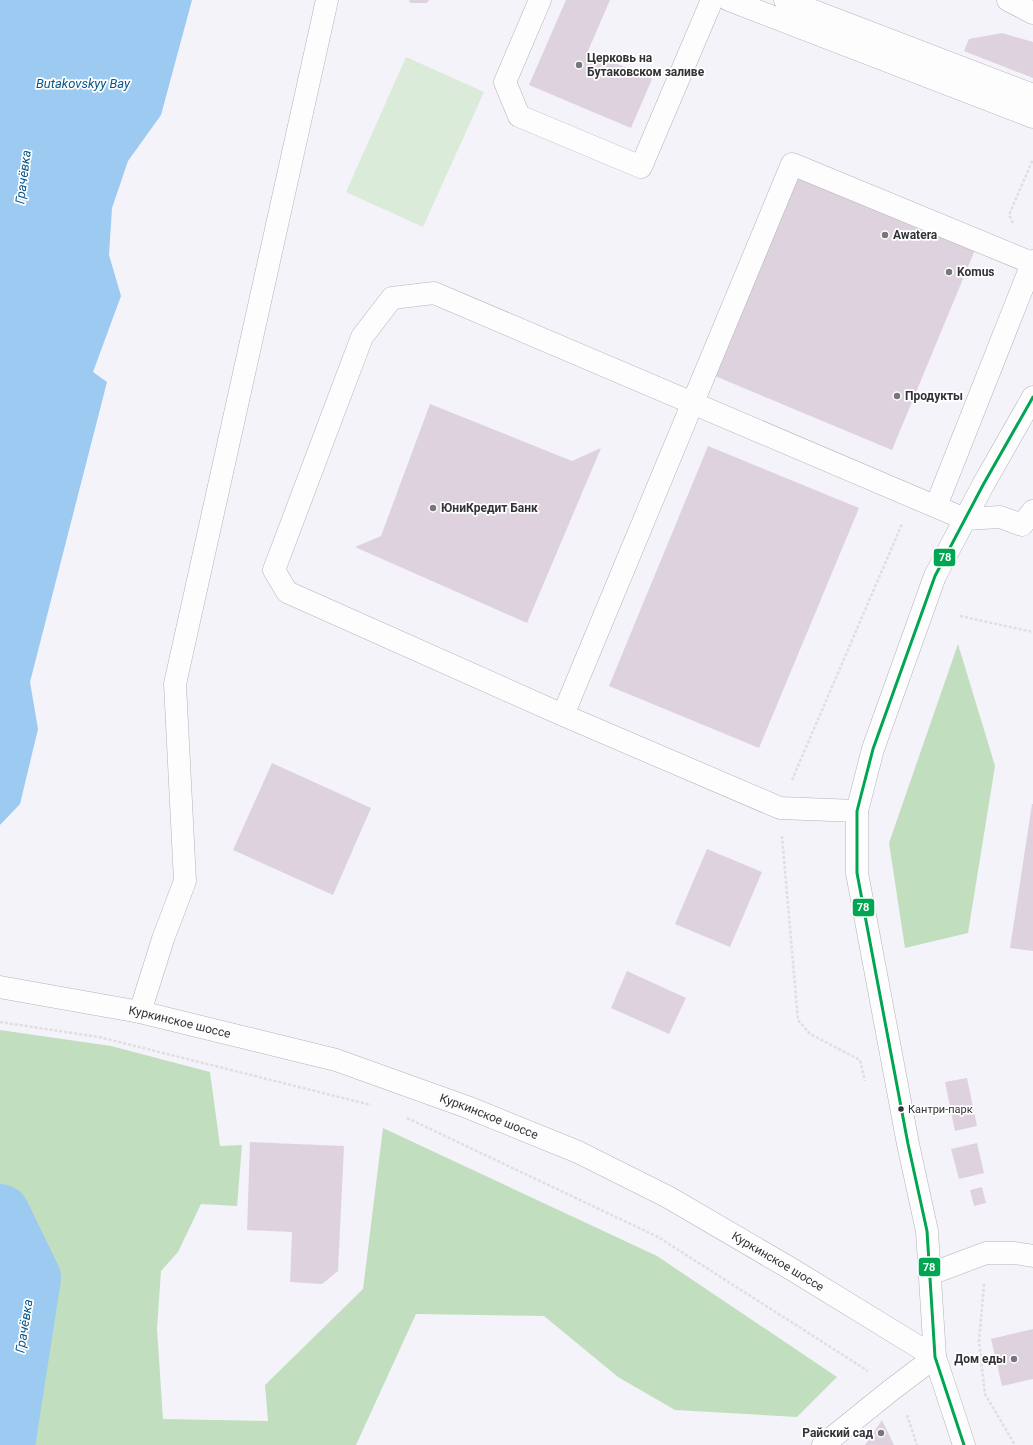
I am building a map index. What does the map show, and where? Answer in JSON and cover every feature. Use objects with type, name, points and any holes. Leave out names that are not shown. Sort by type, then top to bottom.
[{"type":"street","points":[[140,1012],[163,938],[185,881],[174,684],[327,0]]},
{"type":"street","points":[[540,0],[505,82],[519,116],[641,167],[712,0]]},
{"type":"street","points":[[729,0],[1033,117]]},
{"type":"street","points":[[785,0],[1033,95]]},
{"type":"street","points":[[1008,0],[1033,13]]},
{"type":"street","points":[[563,715],[792,164],[1032,262],[936,506]]},
{"type":"street","points":[[857,811],[780,808],[563,715],[287,592],[274,570],[362,337],[392,298],[434,293],[965,519],[1000,517],[1022,525],[1033,511]]},
{"type":"street","points":[[964,1445],[935,1357],[927,1231],[908,1144],[857,873],[857,811],[872,749],[935,576],[1033,397]]},
{"type":"street","name":"Куркинское шоссе","points":[[0,987],[140,1012],[336,1060],[466,1107],[578,1152],[668,1197],[793,1270],[935,1357]]},
{"type":"street","points":[[930,1274],[986,1253],[1015,1253],[1033,1256]]},
{"type":"street","points":[[823,1445],[935,1357]]},
{"type":"path","points":[[1032,262],[1009,215],[1033,159]]},
{"type":"path","points":[[960,616],[1033,632]]},
{"type":"path","points":[[0,1022],[100,1037],[374,1106]]},
{"type":"path","points":[[404,1116],[658,1237],[865,1369],[890,1391],[907,1415],[917,1445]]},
{"type":"path","points":[[986,1253],[979,1342],[985,1394],[1014,1445]]},
{"type":"green space","points":[[406,57],[484,92],[423,227],[346,192]]},
{"type":"green space","points":[[958,644],[995,766],[968,933],[905,948],[889,843]]},
{"type":"green space","points":[[0,1030],[111,1046],[210,1072],[220,1146],[242,1145],[237,1206],[201,1204],[178,1252],[161,1271],[157,1329],[163,1419],[268,1421],[265,1385],[363,1289],[383,1128],[657,1256],[837,1377],[797,1417],[675,1410],[618,1377],[544,1316],[416,1314],[356,1445],[0,1445]]},
{"type":"water","name":"Butakovskyy Bay","points":[[0,0],[192,0],[161,115],[128,161],[112,208],[109,255],[121,296],[93,372],[107,382],[30,682],[38,729],[20,804],[0,825]]},
{"type":"building","points":[[409,0],[429,0],[427,3],[410,3]]},
{"type":"building","name":"Церковь на Бутаковском заливе","points":[[566,0],[610,0],[588,51],[652,79],[631,128],[529,85]]},
{"type":"building","points":[[1002,33],[1033,42],[1033,78],[964,51],[969,39]]},
{"type":"building","points":[[798,177],[975,250],[892,450],[715,376]]},
{"type":"building","points":[[430,404],[572,461],[601,448],[527,623],[355,547],[381,536]]},
{"type":"building","points":[[708,446],[859,508],[759,748],[609,686]]},
{"type":"building","points":[[272,763],[371,808],[333,895],[233,850]]},
{"type":"building","points":[[1033,804],[1033,951],[1010,948]]},
{"type":"building","points":[[707,849],[762,872],[730,947],[675,924]]},
{"type":"building","points":[[627,971],[686,998],[669,1034],[611,1008]]},
{"type":"building","points":[[967,1078],[977,1126],[955,1131],[945,1082]]},
{"type":"building","points":[[250,1142],[344,1146],[338,1271],[322,1284],[290,1282],[292,1232],[247,1230]]},
{"type":"building","points":[[977,1143],[984,1173],[959,1179],[951,1149]]},
{"type":"building","points":[[982,1187],[986,1203],[974,1206],[970,1190]]},
{"type":"building","name":"Дом еды","points":[[1033,1329],[1033,1379],[1002,1386],[991,1339]]},
{"type":"building","name":"Райский сад","points":[[882,1420],[894,1445],[865,1445]]},
{"type":"waterway","name":"Грачёвка","points":[[0,1214],[31,1278],[5,1445]]},
{"type":"transit line","name":"78","points":[[964,1445],[935,1357],[927,1231],[908,1144],[857,873],[857,811],[873,749],[935,576],[983,485],[1033,397]]},
{"type":"place","name":"Церковь на Бутаковском заливе","points":[[579,65]]},
{"type":"place","name":"Awatera","points":[[885,235]]},
{"type":"place","name":"Komus","points":[[949,272]]},
{"type":"place","name":"Продукты","points":[[897,396]]},
{"type":"place","name":"ЮниКредит Банк","points":[[433,508]]},
{"type":"place","name":"Кантри-парк","points":[[901,1109]]},
{"type":"place","name":"Дом еды","points":[[1014,1359]]},
{"type":"place","name":"Райский сад","points":[[881,1433]]}]
